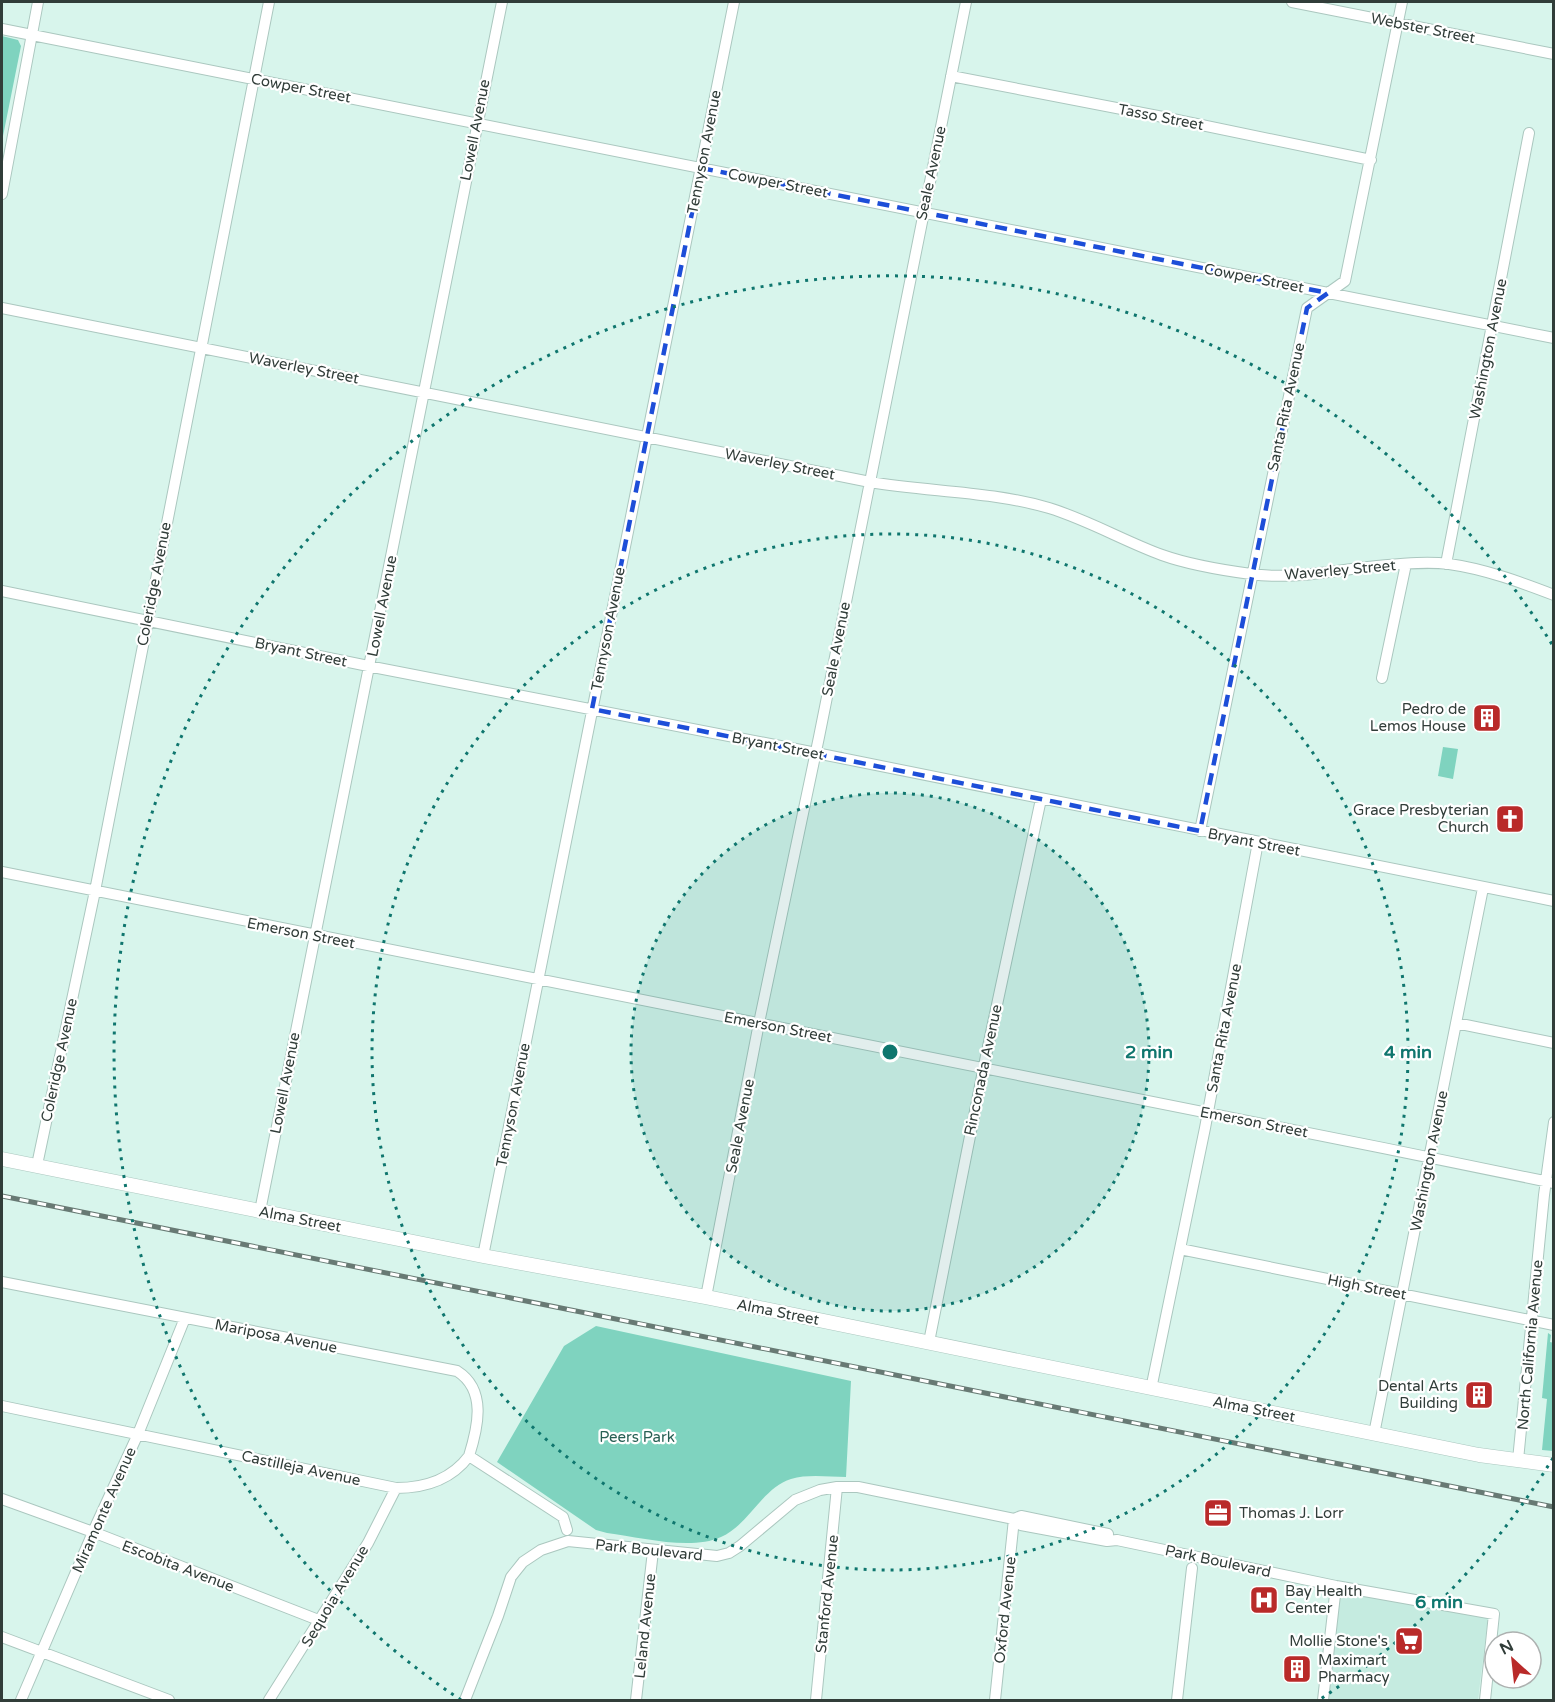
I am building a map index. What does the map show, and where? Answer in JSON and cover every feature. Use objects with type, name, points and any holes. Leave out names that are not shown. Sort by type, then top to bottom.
[{"type":"main road","name":"Alma Street","points":[[2,1158],[483,1256],[706,1297],[1374,1434],[1553,1465]]},
{"type":"street","points":[[2,194],[38,2]]},
{"type":"street","name":"Coleridge Avenue","points":[[37,1165],[95,891],[269,2]]},
{"type":"street","name":"Lowell Avenue","points":[[260,1211],[502,2]]},
{"type":"street","name":"Tennyson Avenue","points":[[483,1256],[734,2]]},
{"type":"street","name":"Seale Avenue","points":[[706,1297],[759,1023],[966,2]]},
{"type":"street","name":"Webster Street","points":[[1292,2],[1554,54]]},
{"type":"street","name":"Santa Rita Avenue","points":[[1200,831],[1307,308],[1345,281],[1402,2]]},
{"type":"street","name":"Cowper Street","points":[[2,29],[1554,338]]},
{"type":"street","name":"Tasso Street","points":[[951,76],[1371,160]]},
{"type":"street","name":"Washington Avenue","points":[[1446,564],[1529,133]]},
{"type":"street","name":"Waverley Street","points":[[2,308],[870,482],[908,488],[985,494],[1026,502],[1064,513],[1163,555],[1213,568],[1252,575],[1312,576],[1406,564],[1446,564],[1497,575],[1554,595]]},
{"type":"street","points":[[1382,678],[1406,564]]},
{"type":"street","name":"Bryant Street","points":[[2,591],[1554,901]]},
{"type":"street","name":"Rinconada Avenue","points":[[929,1342],[983,1069],[1041,799]]},
{"type":"street","name":"Santa Rita Avenue","points":[[1151,1389],[1208,1113],[1258,842]]},
{"type":"street","name":"Emerson Street","points":[[2,872],[983,1069],[1430,1156],[1550,1182]]},
{"type":"street","name":"Washington Avenue","points":[[1374,1434],[1483,888]]},
{"type":"street","points":[[1456,1023],[1554,1042]]},
{"type":"street","name":"North California Avenue","points":[[1518,1460],[1532,1320],[1550,1182],[1554,1122]]},
{"type":"street","name":"High Street","points":[[1180,1249],[1554,1325]]},
{"type":"street","name":"Mariposa Avenue","points":[[2,1282],[457,1371],[466,1377],[477,1396],[478,1406],[469,1456]]},
{"type":"street","name":"Miramonte Avenue","points":[[21,1701],[93,1532],[138,1434],[185,1318]]},
{"type":"street","name":"Castilleja Avenue","points":[[2,1406],[396,1488],[426,1485],[446,1478],[461,1467],[469,1456]]},
{"type":"street","points":[[469,1456],[563,1517],[567,1530]]},
{"type":"street","name":"Park Boulevard","points":[[465,1700],[509,1583],[518,1567],[550,1545],[568,1541],[711,1557],[729,1553],[795,1500],[820,1490],[858,1486],[1014,1519],[1021,1525],[1107,1541],[1113,1537],[1336,1586],[1494,1614],[1485,1701]]},
{"type":"street","name":"Stanford Avenue","points":[[816,1701],[837,1487]]},
{"type":"street","name":"Sequoia Avenue","points":[[269,1701],[368,1543],[396,1488]]},
{"type":"street","name":"Escobita Avenue","points":[[2,1499],[321,1621]]},
{"type":"street","name":"Oxford Avenue","points":[[995,1701],[1014,1519]]},
{"type":"street","name":"Leland Avenue","points":[[636,1701],[653,1551]]},
{"type":"street","points":[[1177,1701],[1192,1568]]},
{"type":"street","points":[[1323,1701],[1336,1586]]},
{"type":"street","points":[[2,1637],[169,1701]]},
{"type":"street","points":[[465,1700],[472,1701]]},
{"type":"highlighted area","points":[[701,168],[1328,293],[1307,308],[1200,831],[592,709]]},
{"type":"shaded area","points":[[1337,1587],[1488,1617],[1486,1630],[1483,1630],[1483,1658],[1478,1700],[1326,1700]]},
{"type":"green space","points":[[2,36],[18,40],[21,46],[2,141]]},
{"type":"green space","points":[[1443,747],[1458,749],[1453,779],[1438,776]]},
{"type":"green space","name":"Peers Park","points":[[596,1326],[851,1381],[846,1477],[818,1476],[791,1479],[772,1490],[731,1531],[709,1541],[665,1542],[596,1530],[497,1462],[564,1346]]},
{"type":"green space","points":[[1548,1333],[1551,1335],[1550,1342],[1554,1343],[1553,1451],[1542,1450],[1547,1399],[1542,1398]]},
{"type":"railway","points":[[2,1196],[1554,1507]]},
{"type":"place","name":"Pedro de Lemos House","points":[[1487,718]]},
{"type":"place","name":"Grace Presbyterian Church","points":[[1510,819]]},
{"type":"place","name":"Dental Arts Building","points":[[1479,1395]]},
{"type":"place","name":"Thomas J. Lorr","points":[[1218,1513]]},
{"type":"place","name":"Bay Health Center","points":[[1264,1600]]},
{"type":"place","name":"Mollie Stone's","points":[[1409,1641]]},
{"type":"place","name":"Maximart Pharmacy","points":[[1297,1669]]}]
